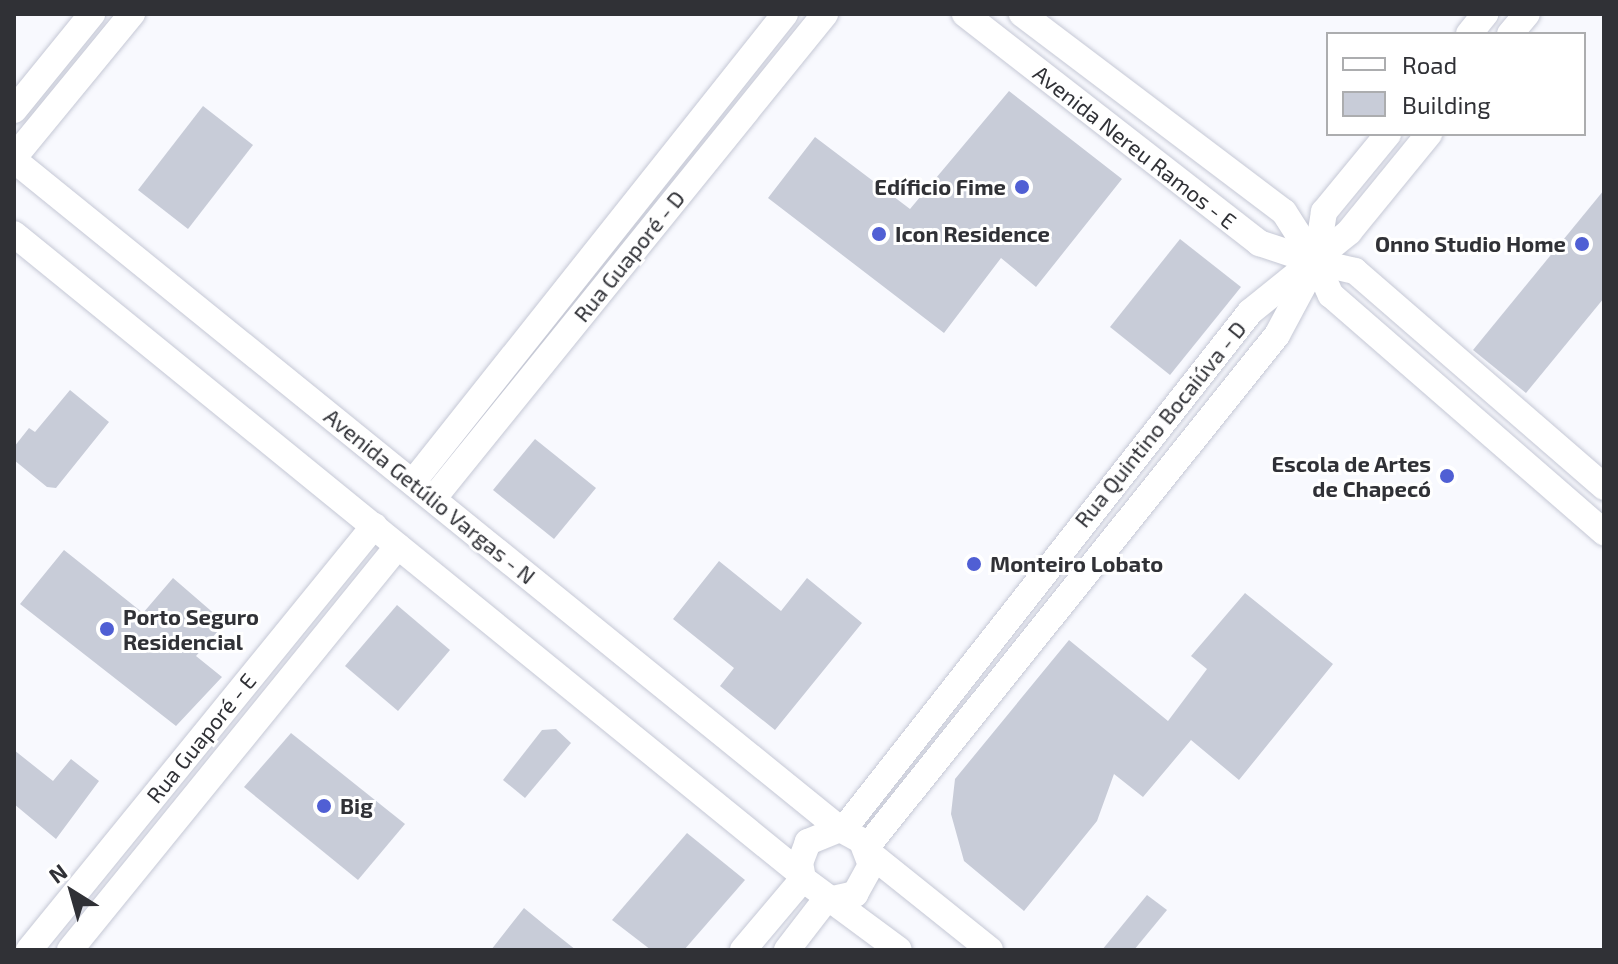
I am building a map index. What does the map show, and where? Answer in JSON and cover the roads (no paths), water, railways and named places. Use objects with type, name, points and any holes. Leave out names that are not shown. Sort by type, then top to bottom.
[{"type":"street","points":[[14,110],[92,14]]},
{"type":"street","points":[[14,191],[16,157],[132,14]]},
{"type":"street","name":"Rua Guaporé - D","points":[[413,482],[785,14]]},
{"type":"street","name":"Rua Guaporé - D","points":[[433,499],[825,14]]},
{"type":"street","name":"Avenida Nereu Ramos - E","points":[[965,14],[1259,243],[1355,271],[1604,487]]},
{"type":"street","name":"Avenida Nereu Ramos - E","points":[[1022,14],[1284,212],[1316,262],[1331,295],[1604,532]]},
{"type":"street","points":[[1471,32],[1485,14]]},
{"type":"street","points":[[1512,32],[1527,14]]},
{"type":"street","name":"Rua Quintino Bocaiúva - D","points":[[868,850],[1277,335],[1316,262],[1324,212],[1386,136]]},
{"type":"street","name":"Rua Quintino Bocaiúva - D","points":[[842,829],[1250,312],[1316,262],[1349,232],[1427,136]]},
{"type":"street","name":"Avenida Getúlio Vargas - N","points":[[16,157],[842,829]]},
{"type":"street","points":[[14,234],[802,877],[899,950]]},
{"type":"street","points":[[471,409],[492,425]]},
{"type":"street","name":"Rua Guaporé - E","points":[[29,950],[374,526]]},
{"type":"street","name":"Rua Guaporé - E","points":[[70,950],[398,546]]},
{"type":"street","points":[[743,950],[802,877],[808,842],[842,829],[990,950]]},
{"type":"street","points":[[787,950],[830,899],[863,886],[868,850]]},
{"type":"place","name":"Edíficio Fime","points":[[1022,187]]},
{"type":"place","name":"Icon Residence","points":[[879,234]]},
{"type":"place","name":"Onno Studio Home","points":[[1582,244]]},
{"type":"place","name":"Escola de Artes de Chapecó","points":[[1447,476]]},
{"type":"place","name":"Monteiro Lobato","points":[[974,564]]},
{"type":"place","name":"Porto Seguro Residencial","points":[[107,629]]},
{"type":"place","name":"Big","points":[[324,806]]}]
